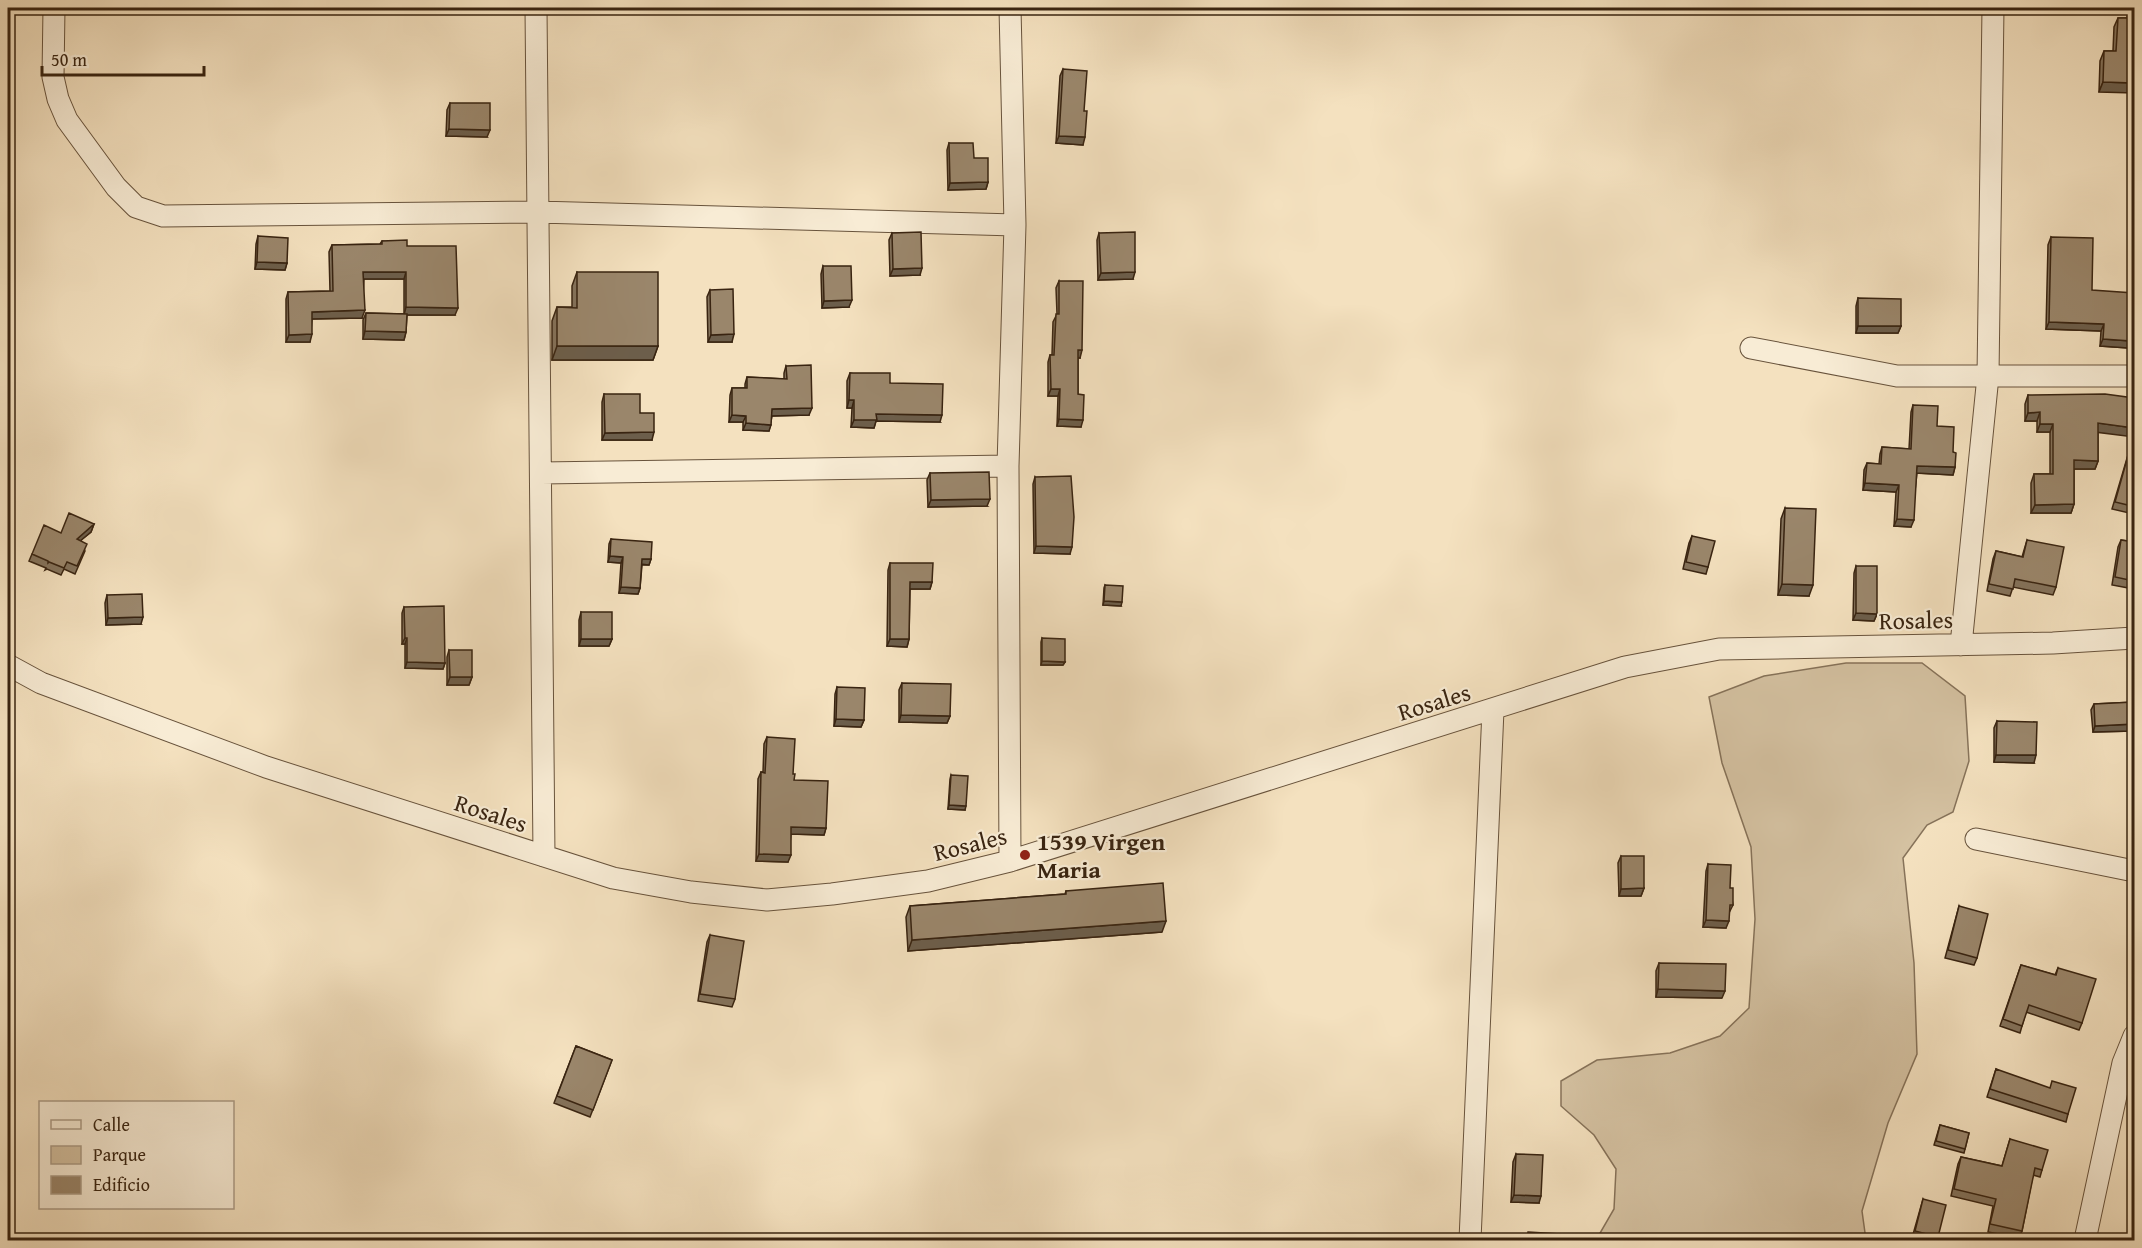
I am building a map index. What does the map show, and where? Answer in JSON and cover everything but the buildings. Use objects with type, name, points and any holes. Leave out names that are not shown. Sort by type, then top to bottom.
[{"type":"street","points":[[54,8],[53,77],[58,99],[67,120],[116,187],[136,207],[163,216],[538,212],[1015,225]]},
{"type":"street","points":[[536,8],[544,856]]},
{"type":"street","points":[[1010,8],[1015,225],[1008,466],[1010,861]]},
{"type":"street","points":[[1961,645],[1988,376],[1993,8]]},
{"type":"street","points":[[1751,348],[1897,376],[2134,376]]},
{"type":"street","points":[[541,473],[1008,466]]},
{"type":"street","name":"Rosales","points":[[8,665],[41,683],[266,767],[613,878],[691,892],[766,900],[928,881],[1010,861],[1625,667],[1719,649],[1961,645],[2134,639]]},
{"type":"street","points":[[1470,1240],[1493,710]]},
{"type":"street","points":[[1976,839],[2134,871]]},
{"type":"street","points":[[2085,1240],[2123,1063],[2134,1036]]},
{"type":"green space","points":[[1846,663],[1922,663],[1965,696],[1969,761],[1953,812],[1927,825],[1903,858],[1914,963],[1917,1054],[1888,1123],[1862,1211],[1866,1240],[1596,1240],[1614,1209],[1616,1169],[1594,1135],[1561,1106],[1561,1081],[1597,1060],[1670,1053],[1720,1036],[1749,1008],[1755,919],[1751,847],[1722,763],[1709,697],[1764,676]]},
{"type":"place","name":"1539 Virgen Maria","points":[[1025,855]]}]
